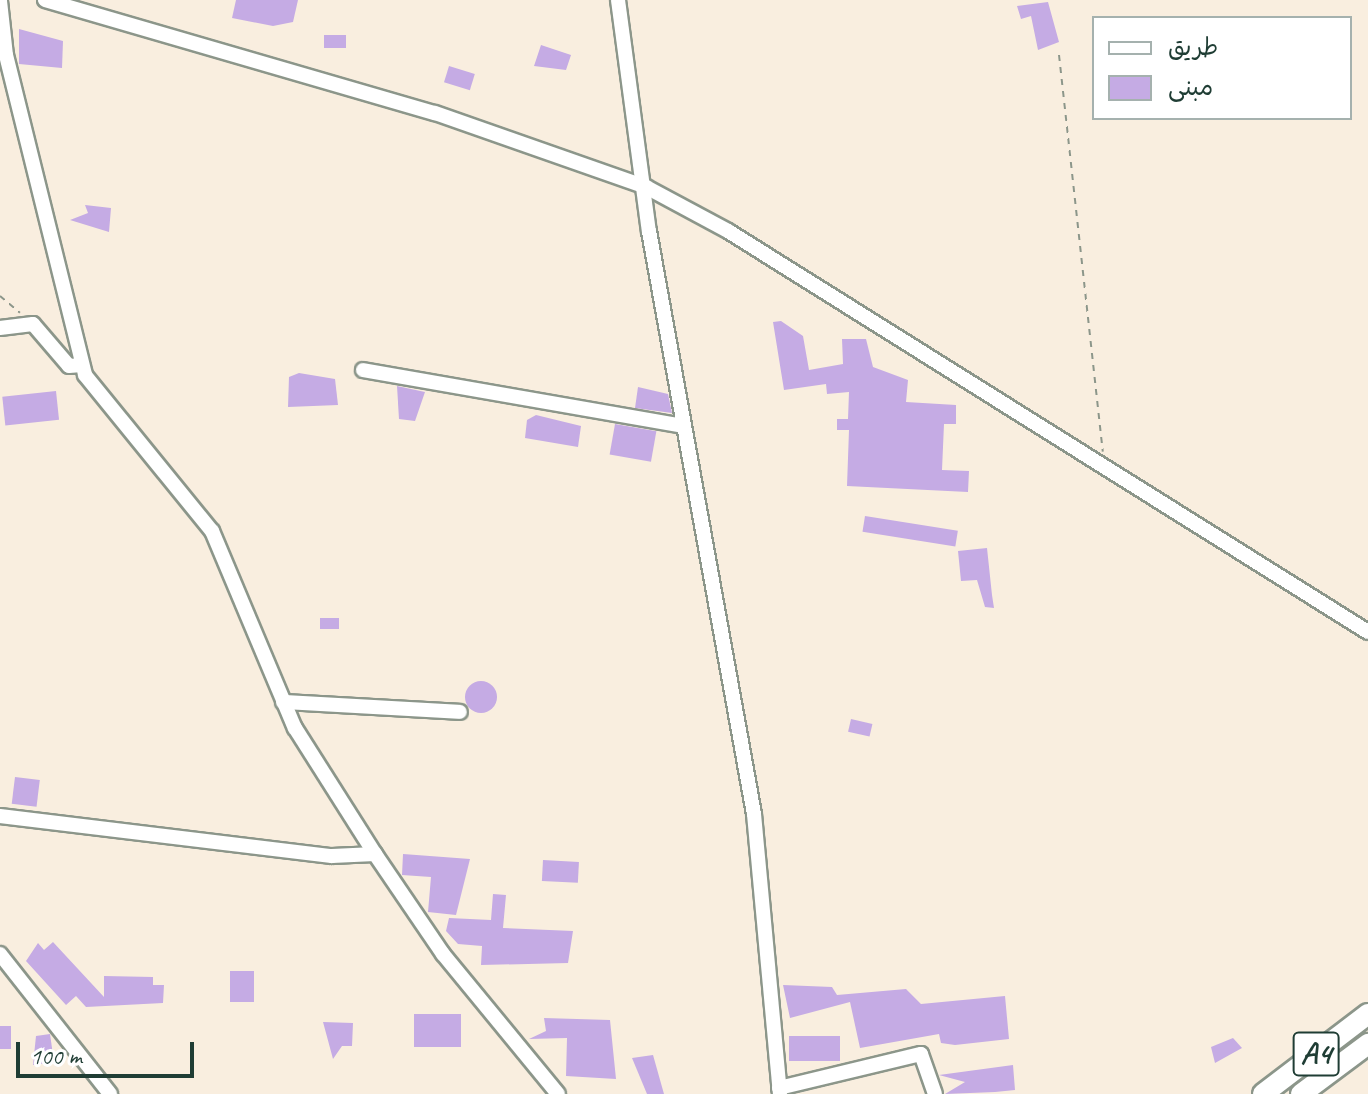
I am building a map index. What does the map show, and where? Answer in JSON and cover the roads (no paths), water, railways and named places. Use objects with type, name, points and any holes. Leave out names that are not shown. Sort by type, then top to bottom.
[{"type":"highway","name":"A4","points":[[1263,1094],[1368,1014]]},
{"type":"highway","name":"A4","points":[[1301,1094],[1368,1044]]},
{"type":"street","points":[[45,0],[573,157],[646,187],[1102,461],[1368,632]]},
{"type":"street","points":[[618,0],[683,426],[754,814],[780,1091],[921,1054],[935,1094]]},
{"type":"street","points":[[0,1],[1,24],[82,365],[93,389],[212,531],[283,702],[375,854],[443,954],[558,1094]]},
{"type":"street","points":[[0,328],[33,324],[69,366],[82,365]]},
{"type":"street","points":[[363,370],[683,426]]},
{"type":"street","points":[[283,702],[460,712]]},
{"type":"street","points":[[0,816],[322,855],[375,854]]},
{"type":"street","points":[[0,954],[110,1094]]}]
